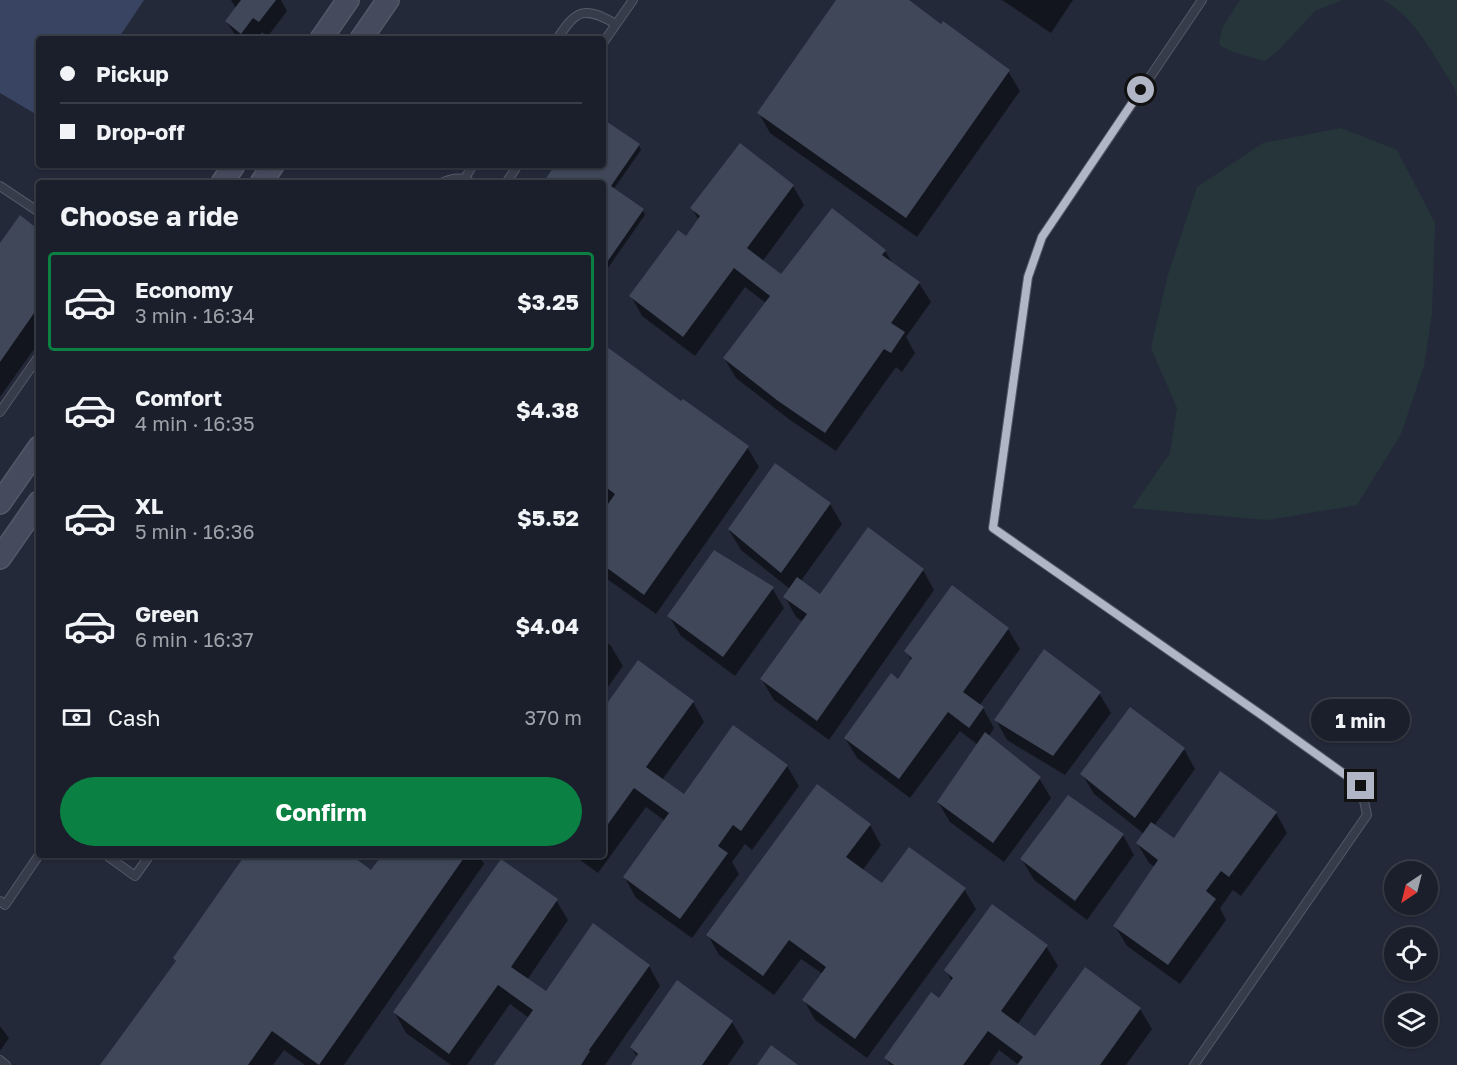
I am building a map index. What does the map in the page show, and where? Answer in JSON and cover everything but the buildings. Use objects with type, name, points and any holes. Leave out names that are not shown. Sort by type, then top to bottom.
[{"type":"street","points":[[323,36],[348,0]]},
{"type":"street","points":[[363,36],[388,0]]},
{"type":"street","points":[[0,504],[36,451]]},
{"type":"street","points":[[0,558],[36,506]]},
{"type":"lane","points":[[606,39],[633,0]]},
{"type":"lane","points":[[1194,1065],[1367,815],[1361,786],[993,528],[1028,277],[1042,237],[1202,0]]},
{"type":"lane","points":[[559,36],[574,16],[585,12],[597,13],[616,24]]},
{"type":"lane","points":[[448,180],[453,178],[463,180]]},
{"type":"lane","points":[[0,186],[36,210]]},
{"type":"lane","points":[[0,412],[36,360]]},
{"type":"lane","points":[[0,912],[3,903],[37,858]]},
{"type":"lane","points":[[110,858],[135,876],[148,858]]},
{"type":"lane","points":[[0,1060],[6,1065]]},
{"type":"shaded area","points":[[1240,0],[1342,0],[1315,11],[1278,51],[1265,61],[1233,52],[1219,45],[1222,28]]},
{"type":"shaded area","points":[[1383,0],[1457,0],[1457,97],[1454,87],[1415,27],[1395,7]]},
{"type":"shaded area","points":[[1341,128],[1397,150],[1435,223],[1432,313],[1424,366],[1401,434],[1357,505],[1267,520],[1132,508],[1170,453],[1177,408],[1151,348],[1167,278],[1197,187],[1263,143]]},
{"type":"water","points":[[0,0],[144,0],[120,36],[36,36],[36,114],[0,93]]},
{"type":"route","points":[[1141,90],[1042,237],[1028,277],[993,528],[1361,786]]}]
